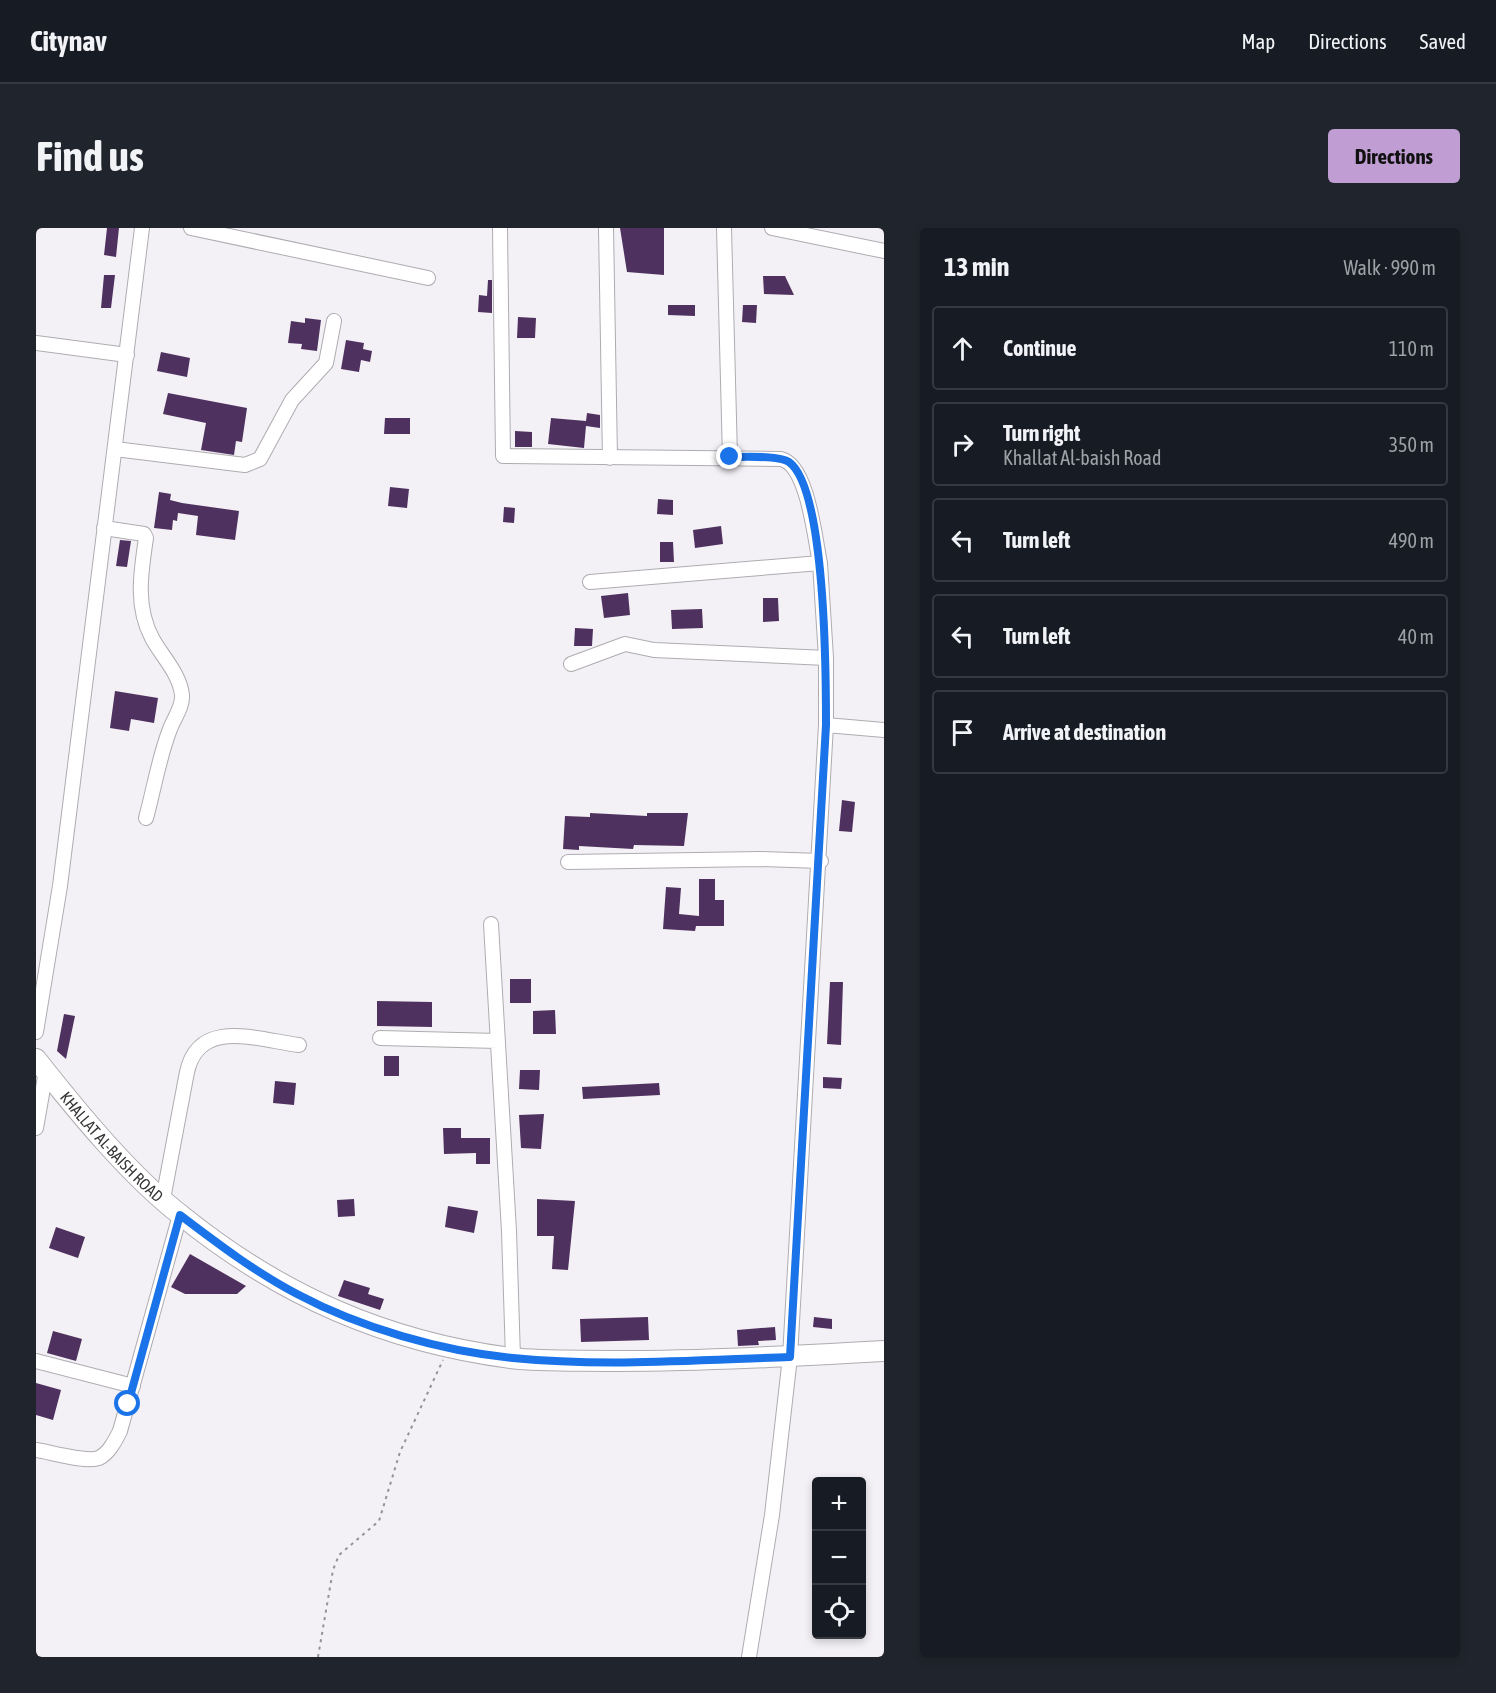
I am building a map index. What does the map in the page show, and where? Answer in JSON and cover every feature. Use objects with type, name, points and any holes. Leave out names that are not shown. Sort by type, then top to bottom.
[{"type":"street","points":[[36,1032],[60,886],[142,228]]},
{"type":"street","points":[[190,228],[428,278]]},
{"type":"street","points":[[500,228],[502,455],[507,458],[730,457],[781,459],[795,469],[808,499],[820,563],[826,658],[821,861],[790,1357],[772,1515],[749,1657]]},
{"type":"street","points":[[606,228],[610,458]]},
{"type":"street","points":[[709,228],[726,229],[730,457]]},
{"type":"street","points":[[772,228],[884,251]]},
{"type":"street","points":[[116,449],[253,464],[265,452],[292,400],[326,363],[334,321]]},
{"type":"street","points":[[36,344],[127,355]]},
{"type":"street","points":[[104,528],[144,534],[146,538],[140,578],[141,609],[151,636],[176,677],[182,695],[182,704],[170,729],[146,818]]},
{"type":"street","points":[[590,582],[820,563]]},
{"type":"street","points":[[571,664],[625,644],[654,650],[826,658]]},
{"type":"street","points":[[826,725],[884,730]]},
{"type":"street","points":[[568,862],[760,859],[821,861]]},
{"type":"street","points":[[490,924],[509,1231],[513,1358]]},
{"type":"street","points":[[163,1199],[187,1072],[191,1056],[197,1047],[219,1035],[299,1045]]},
{"type":"street","points":[[380,1038],[498,1041]]},
{"type":"street","points":[[36,1128],[41,1065]]},
{"type":"street","name":"KHALLAT AL-BAISH ROAD","points":[[41,1065],[121,1158],[180,1215],[229,1251],[296,1293],[378,1327],[450,1347],[513,1358],[644,1361],[790,1357],[884,1351]]},
{"type":"street","points":[[36,1450],[89,1459],[99,1458],[109,1450],[120,1431],[180,1215]]},
{"type":"street","points":[[36,1361],[133,1386]]},
{"type":"path","points":[[318,1657],[333,1570],[339,1555],[379,1521],[400,1452],[450,1347]]},
{"type":"building","points":[[107,228],[119,228],[116,257],[104,255]]},
{"type":"building","points":[[620,228],[664,228],[664,275],[627,272]]},
{"type":"building","points":[[104,275],[115,275],[111,308],[101,308]]},
{"type":"building","points":[[763,276],[785,276],[794,295],[764,294]]},
{"type":"building","points":[[488,280],[492,280],[492,313],[478,312],[479,295],[487,296]]},
{"type":"building","points":[[668,305],[695,305],[695,316],[668,315]]},
{"type":"building","points":[[743,305],[757,305],[756,323],[742,322]]},
{"type":"building","points":[[518,317],[536,318],[535,338],[517,338]]},
{"type":"building","points":[[305,318],[321,320],[317,351],[301,349],[302,344],[288,343],[291,321],[305,323]]},
{"type":"building","points":[[346,340],[364,343],[363,349],[372,351],[370,362],[361,360],[359,372],[341,369]]},
{"type":"building","points":[[161,352],[190,358],[187,377],[157,371]]},
{"type":"building","points":[[168,393],[247,408],[242,442],[236,441],[234,455],[201,450],[206,423],[163,414]]},
{"type":"building","points":[[587,413],[600,415],[600,428],[586,426],[584,448],[548,444],[551,418],[586,421]]},
{"type":"building","points":[[385,418],[410,418],[410,434],[384,434]]},
{"type":"building","points":[[515,431],[532,432],[532,447],[515,447]]},
{"type":"building","points":[[390,487],[409,489],[407,508],[388,506]]},
{"type":"building","points":[[159,492],[171,494],[170,500],[182,503],[239,511],[235,540],[196,535],[198,516],[178,513],[177,521],[173,520],[172,530],[154,528]]},
{"type":"building","points":[[658,499],[673,500],[673,515],[657,514]]},
{"type":"building","points":[[504,507],[515,508],[514,523],[503,522]]},
{"type":"building","points":[[721,526],[723,544],[695,548],[693,530]]},
{"type":"building","points":[[120,540],[131,541],[127,567],[116,566]]},
{"type":"building","points":[[660,542],[673,542],[674,562],[660,562]]},
{"type":"building","points":[[628,593],[630,615],[604,618],[601,596]]},
{"type":"building","points":[[763,598],[778,598],[779,621],[763,622]]},
{"type":"building","points":[[702,609],[703,628],[672,629],[671,610]]},
{"type":"building","points":[[575,628],[593,629],[592,646],[574,646]]},
{"type":"building","points":[[115,691],[158,698],[154,723],[131,719],[129,731],[110,728]]},
{"type":"building","points":[[842,800],[855,802],[852,832],[839,831]]},
{"type":"building","points":[[590,813],[647,816],[647,813],[688,813],[684,846],[634,845],[633,849],[579,846],[579,850],[563,849],[565,816],[590,817]]},
{"type":"building","points":[[699,879],[715,879],[715,900],[724,900],[724,926],[696,926],[695,931],[663,929],[666,887],[681,888],[679,914],[699,916]]},
{"type":"building","points":[[510,979],[531,979],[531,1003],[510,1003]]},
{"type":"building","points":[[830,982],[843,982],[841,1045],[827,1044]]},
{"type":"building","points":[[377,1001],[432,1002],[432,1027],[377,1026]]},
{"type":"building","points":[[555,1010],[556,1034],[533,1034],[533,1011]]},
{"type":"building","points":[[64,1014],[75,1016],[66,1059],[57,1051]]},
{"type":"building","points":[[384,1056],[399,1056],[399,1076],[384,1076]]},
{"type":"building","points":[[520,1070],[540,1070],[539,1090],[519,1089]]},
{"type":"building","points":[[823,1077],[842,1078],[841,1089],[823,1088]]},
{"type":"building","points":[[275,1081],[296,1083],[294,1105],[273,1103]]},
{"type":"building","points":[[659,1083],[660,1095],[583,1099],[582,1087]]},
{"type":"building","points":[[544,1114],[541,1149],[521,1148],[519,1115]]},
{"type":"building","points":[[443,1128],[461,1128],[461,1138],[490,1138],[490,1164],[476,1164],[476,1153],[444,1154]]},
{"type":"building","points":[[354,1199],[355,1216],[338,1217],[337,1200]]},
{"type":"building","points":[[537,1199],[575,1201],[568,1270],[552,1269],[554,1236],[537,1236]]},
{"type":"building","points":[[448,1206],[478,1211],[474,1233],[445,1227]]},
{"type":"building","points":[[56,1227],[85,1237],[78,1258],[49,1248]]},
{"type":"building","points":[[190,1254],[246,1286],[237,1294],[185,1294],[171,1287]]},
{"type":"building","points":[[344,1280],[370,1288],[368,1294],[384,1299],[380,1310],[338,1296]]},
{"type":"building","points":[[648,1317],[649,1340],[581,1342],[580,1319]]},
{"type":"building","points":[[814,1317],[832,1319],[832,1329],[813,1327]]},
{"type":"building","points":[[775,1327],[776,1340],[758,1341],[759,1345],[738,1346],[737,1330]]},
{"type":"building","points":[[53,1331],[82,1339],[76,1361],[47,1353]]},
{"type":"building","points":[[36,1383],[61,1390],[53,1420],[36,1415]]},
{"type":"route","points":[[128,1404],[180,1215],[229,1251],[296,1293],[378,1327],[450,1347],[513,1358],[561,1360],[644,1361],[790,1357],[821,861],[826,658],[820,563],[808,499],[790,463],[781,459],[730,457]]}]
